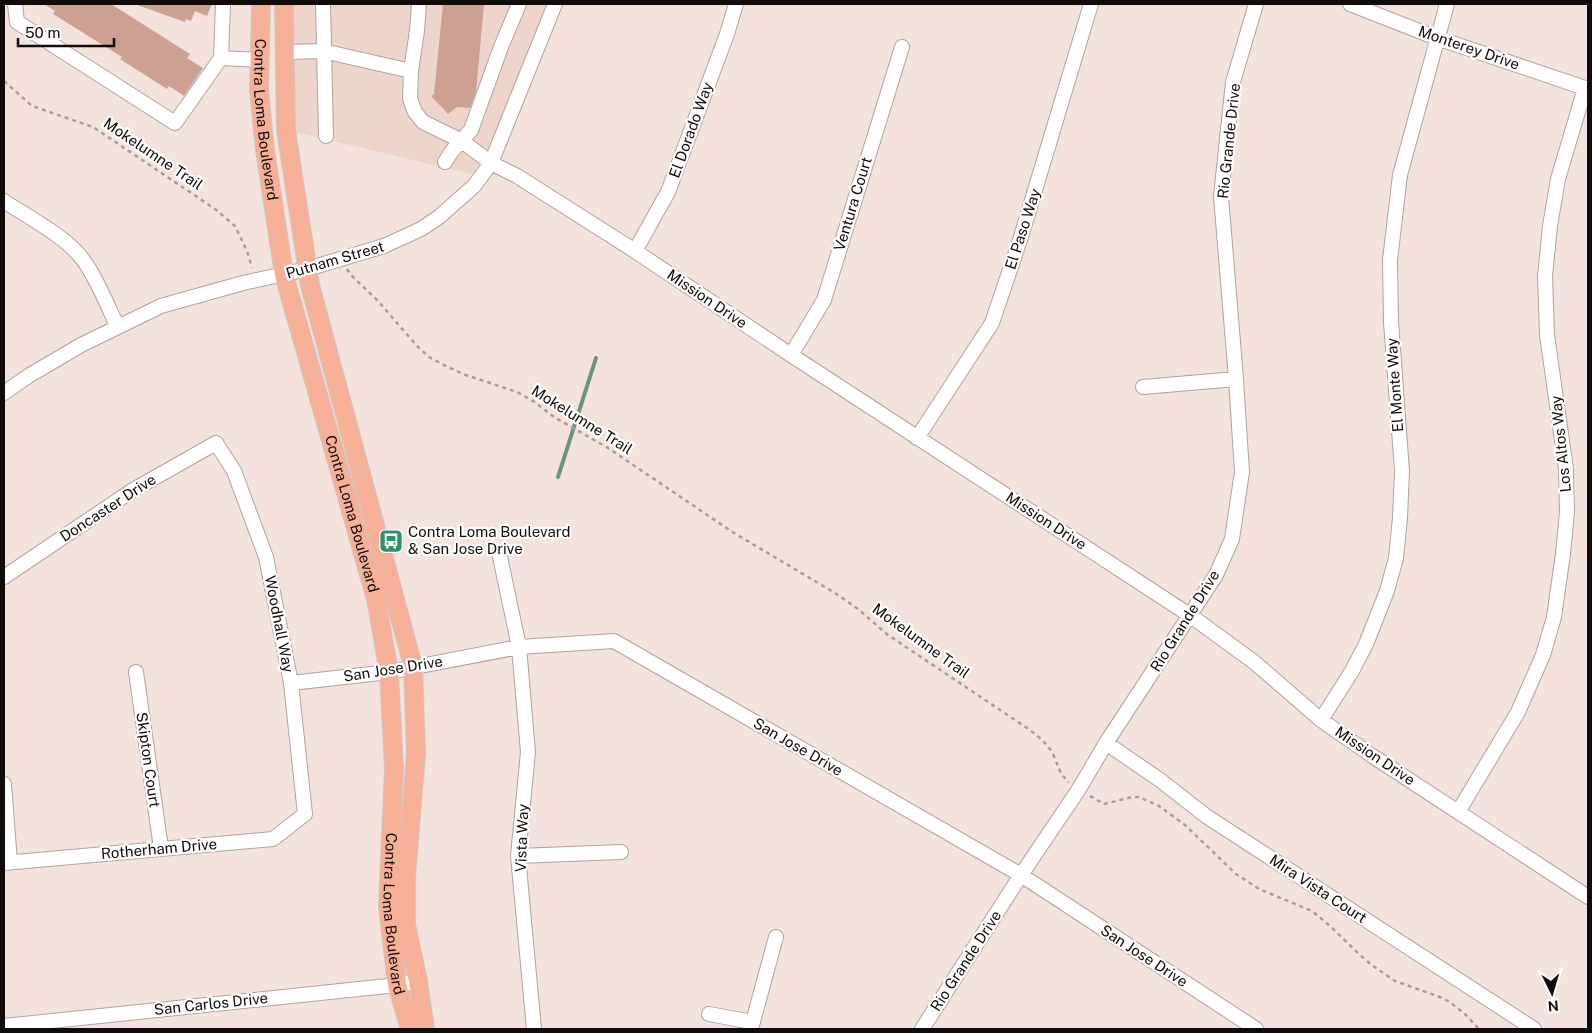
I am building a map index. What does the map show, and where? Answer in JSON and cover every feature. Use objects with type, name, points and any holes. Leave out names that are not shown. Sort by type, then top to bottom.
[{"type":"main road","name":"Contra Loma Boulevard","points":[[261,4],[258,91],[284,275],[376,599],[389,672],[394,769],[388,906],[397,985],[410,1029]]},
{"type":"main road","name":"Contra Loma Boulevard","points":[[284,4],[286,130],[307,270],[413,666],[416,753],[406,877],[406,925],[418,981],[425,1029]]},
{"type":"street","points":[[15,4],[16,22],[176,124],[221,58],[222,4]]},
{"type":"street","points":[[323,4],[326,136]]},
{"type":"street","name":"Mission Drive","points":[[419,4],[411,71],[410,99],[415,112],[423,122],[462,141],[491,162],[517,176],[635,251],[790,355],[1191,616],[1254,662],[1321,720],[1374,757],[1588,897]]},
{"type":"street","points":[[445,162],[452,151],[471,130],[501,47],[519,4]]},
{"type":"street","name":"Putnam Street","points":[[4,393],[30,375],[81,345],[161,306],[255,280],[307,270],[384,246],[421,229],[458,201],[474,186],[491,162],[555,4]]},
{"type":"street","name":"El Dorado Way","points":[[635,251],[668,192],[727,34],[736,4]]},
{"type":"street","name":"El Paso Way","points":[[917,438],[992,323],[1020,240],[1091,4]]},
{"type":"street","name":"Rio Grande Drive","points":[[922,1029],[1079,789],[1106,743],[1191,616],[1216,575],[1232,539],[1242,472],[1221,196],[1233,82],[1256,4]]},
{"type":"street","name":"Monterey Drive","points":[[1350,4],[1437,38],[1587,88]]},
{"type":"street","name":"El Monte Way","points":[[1321,720],[1352,671],[1366,644],[1387,592],[1396,558],[1402,472],[1391,322],[1390,260],[1400,175],[1447,4]]},
{"type":"street","name":"Ventura Court","points":[[790,355],[824,300],[902,47]]},
{"type":"street","points":[[284,52],[323,51],[411,71]]},
{"type":"street","points":[[221,58],[260,60]]},
{"type":"street","name":"Los Altos Way","points":[[1458,812],[1518,712],[1543,655],[1554,617],[1564,554],[1567,512],[1566,469],[1547,335],[1545,276],[1550,226],[1558,179],[1587,88]]},
{"type":"street","points":[[4,201],[60,239],[78,254],[101,290],[117,326]]},
{"type":"street","points":[[1143,387],[1236,379]]},
{"type":"street","name":"Doncaster Drive","points":[[4,577],[133,490],[216,443]]},
{"type":"street","name":"Woodhall Way","points":[[216,443],[234,471],[266,558],[291,683],[305,814]]},
{"type":"street","name":"Vista Way","points":[[499,552],[519,647],[528,752],[518,856],[534,1029]]},
{"type":"street","name":"San Jose Drive","points":[[291,683],[389,672],[519,647],[614,641],[1021,875],[1256,1029]]},
{"type":"street","name":"Skipton Court","points":[[136,672],[161,848]]},
{"type":"street","name":"Mira Vista Court","points":[[1106,743],[1160,780],[1206,816],[1534,1029]]},
{"type":"street","points":[[4,784],[7,863]]},
{"type":"street","name":"Rotherham Drive","points":[[7,863],[273,839],[305,814]]},
{"type":"street","points":[[518,856],[621,852]]},
{"type":"street","points":[[709,1014],[751,1026],[776,937]]},
{"type":"street","name":"San Carlos Drive","points":[[4,1026],[397,985],[418,981]]},
{"type":"path","name":"Mokelumne Trail","points":[[4,81],[32,106],[93,127],[228,219],[240,234],[255,280]]},
{"type":"path","name":"Mokelumne Trail","points":[[342,259],[350,274],[378,301],[429,357],[463,374],[517,392],[533,401],[554,417],[608,448],[734,533],[835,593],[858,609],[888,635],[1040,738],[1053,754],[1061,775],[1079,789],[1101,803],[1107,804],[1139,797],[1159,806],[1185,825],[1236,874],[1259,888],[1312,911],[1373,966],[1405,985],[1450,1002],[1479,1029]]},
{"type":"shaded area","points":[[284,4],[555,4],[481,176],[286,130]]},
{"type":"building","points":[[44,4],[111,4],[190,54],[187,58],[203,68],[184,96],[169,86],[167,89],[120,59],[122,57],[53,14],[55,11]]},
{"type":"building","points":[[137,4],[212,4],[207,16],[195,11],[191,21],[186,19],[185,22]]},
{"type":"building","points":[[443,4],[484,4],[476,92],[470,108],[457,107],[448,114],[431,96],[434,94]]},
{"type":"waterway","points":[[558,477],[596,358]]},
{"type":"place","name":"Contra Loma Boulevard & San Jose Drive","points":[[391,541]]}]
